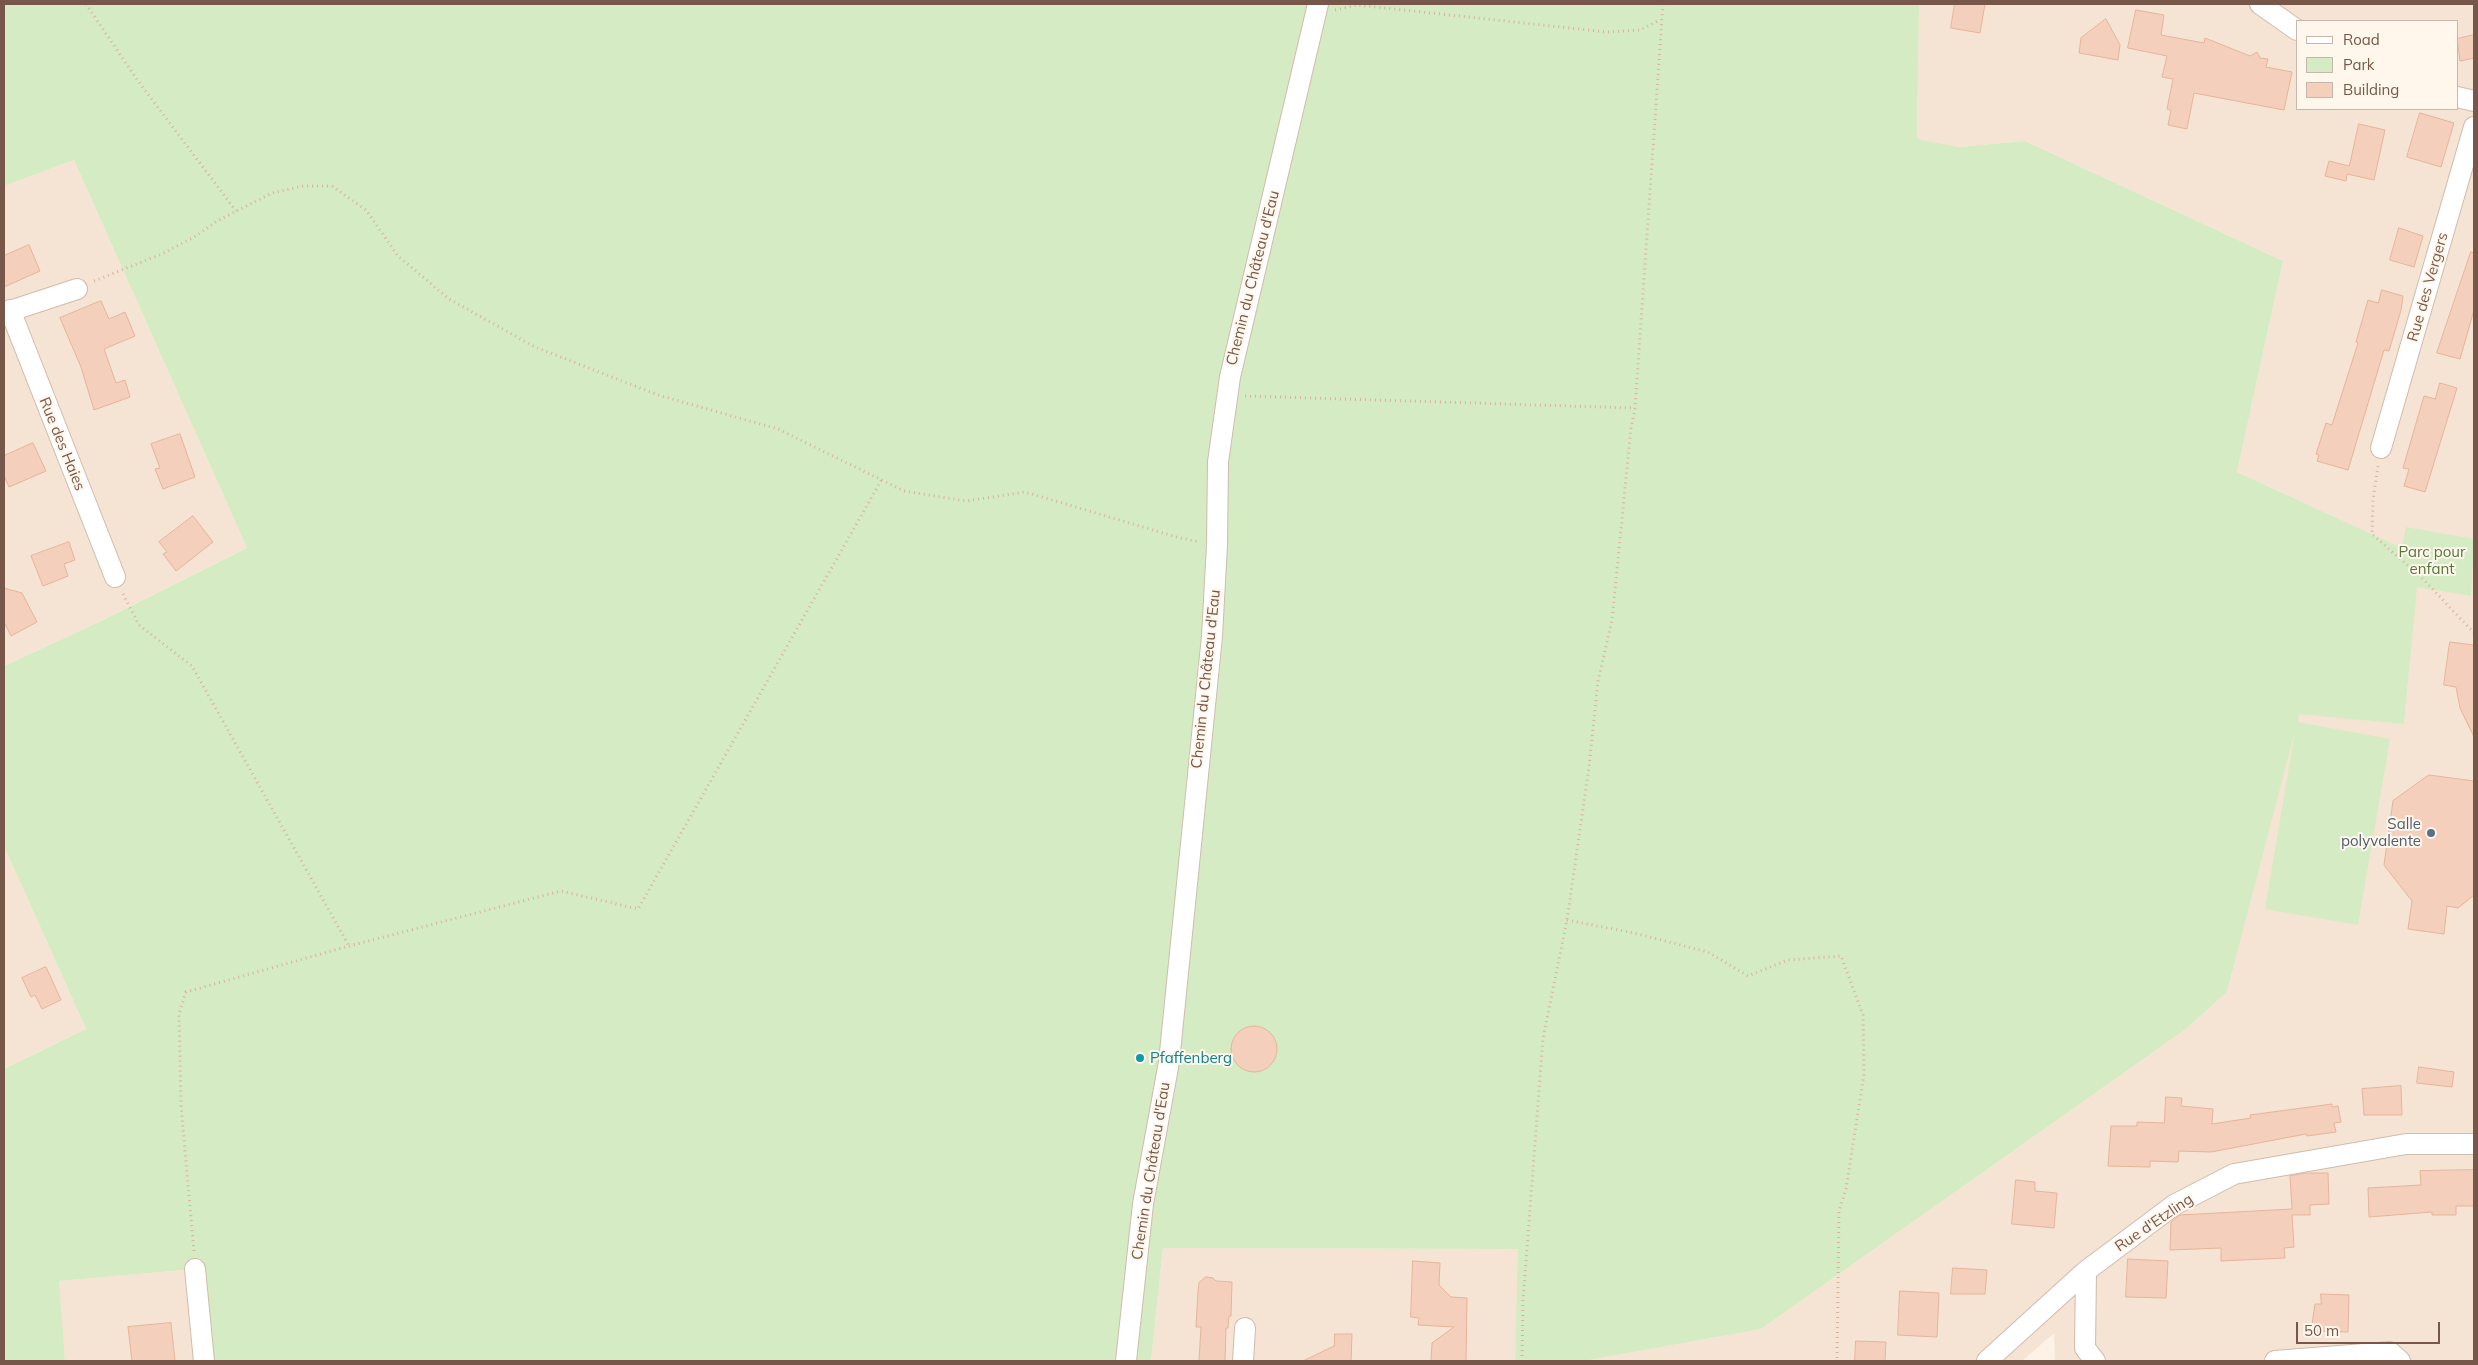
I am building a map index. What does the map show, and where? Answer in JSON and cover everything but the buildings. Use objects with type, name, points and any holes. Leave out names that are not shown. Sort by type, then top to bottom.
[{"type":"street","points":[[2260,4],[2296,29]]},
{"type":"street","name":"Chemin du Château d'Eau","points":[[1126,1361],[1143,1204],[1169,1062],[1212,636],[1218,545],[1218,462],[1227,395],[1317,9]]},
{"type":"street","points":[[2458,97],[2474,101]]},
{"type":"street","name":"Rue des Vergers","points":[[2381,448],[2474,127]]},
{"type":"street","points":[[7,311],[77,289]]},
{"type":"street","name":"Rue des Haies","points":[[7,311],[115,577]]},
{"type":"street","name":"Rue d'Etzling","points":[[1987,1361],[2086,1271],[2174,1205],[2234,1174],[2406,1144],[2474,1144]]},
{"type":"street","points":[[196,1269],[204,1361]]},
{"type":"street","points":[[2086,1271],[2085,1348],[2095,1361]]},
{"type":"street","points":[[1244,1361],[1245,1328]]},
{"type":"street","points":[[2275,1361],[2390,1352],[2400,1361]]},
{"type":"path","points":[[86,4],[138,81],[236,211]]},
{"type":"path","points":[[1522,1361],[1523,1301],[1542,1038],[1567,920],[1589,767],[1598,681],[1612,620],[1631,428],[1635,408],[1660,20],[1663,4]]},
{"type":"path","points":[[1317,9],[1358,6],[1608,32],[1640,30],[1660,20]]},
{"type":"path","points":[[77,289],[162,254],[196,236],[236,211],[272,193],[303,186],[332,186],[366,210],[398,256],[449,299],[535,347],[658,395],[778,429],[904,491],[966,501],[1025,492],[1180,538],[1218,545]]},
{"type":"path","points":[[1227,395],[1635,408]]},
{"type":"path","points":[[2381,448],[2373,499],[2372,534],[2423,579],[2474,633]]},
{"type":"path","points":[[196,1269],[181,1106],[179,1014],[186,992],[349,946],[561,891],[638,908],[882,479]]},
{"type":"path","points":[[115,577],[140,625],[192,666],[349,946]]},
{"type":"path","points":[[1567,920],[1634,933],[1708,952],[1748,976],[1788,960],[1841,956],[1863,1015],[1864,1074],[1846,1189],[1838,1211],[1837,1361]]},
{"type":"shaded area","points":[[1919,4],[2474,4],[2474,1361],[2055,1361],[2054,1333],[2022,1361],[1584,1361],[1761,1329],[2186,1029],[2227,992],[2299,713],[2404,724],[2419,556],[2237,472],[2283,261],[2025,141],[1958,147],[1917,140]]},
{"type":"shaded area","points":[[74,160],[247,548],[97,623],[4,666],[4,186]]},
{"type":"shaded area","points":[[4,846],[86,1029],[4,1069]]},
{"type":"shaded area","points":[[1163,1248],[1519,1249],[1515,1361],[1151,1361]]},
{"type":"shaded area","points":[[195,1269],[204,1361],[65,1361],[58,1281]]},
{"type":"green space","name":"Parc pour enfant","points":[[4,4],[1919,4],[1917,139],[1958,147],[2025,141],[2283,261],[2237,472],[2402,548],[2406,527],[2474,539],[2471,596],[2417,587],[2404,724],[2299,714],[2298,722],[2390,739],[2358,925],[2265,909],[2295,731],[2227,992],[2186,1029],[1761,1329],[1584,1361],[1515,1361],[1518,1249],[1163,1248],[1151,1361],[204,1361],[195,1269],[59,1281],[65,1361],[4,1361],[4,1069],[86,1029],[4,846],[4,666],[97,623],[247,548],[74,160],[4,186]]},
{"type":"place","name":"Salle polyvalente","points":[[2431,833]]},
{"type":"place","name":"Pfaffenberg","points":[[1140,1058]]}]
